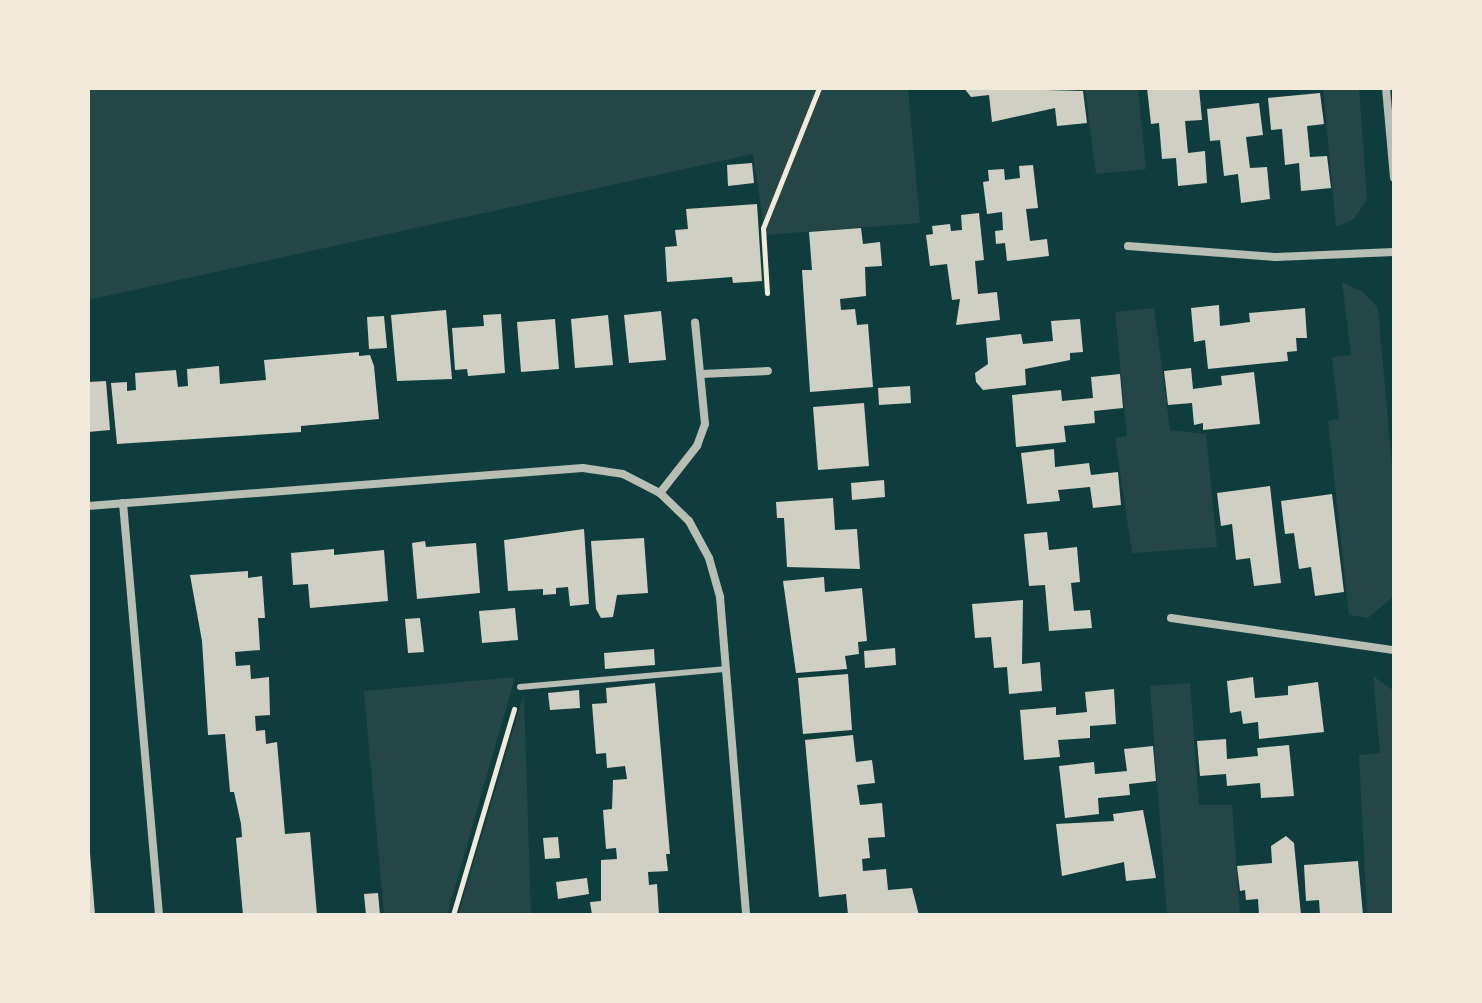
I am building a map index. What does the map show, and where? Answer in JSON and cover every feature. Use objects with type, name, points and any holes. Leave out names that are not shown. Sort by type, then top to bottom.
[{"type":"street","points":[[1386,88],[1394,178]]},
{"type":"street","points":[[1128,246],[1276,257],[1394,252]]},
{"type":"street","points":[[660,493],[701,435],[701,374],[695,322]]},
{"type":"street","points":[[701,374],[768,371]]},
{"type":"street","points":[[88,506],[583,468],[623,474],[660,493],[689,521],[709,558],[720,597],[746,915]]},
{"type":"street","points":[[123,503],[159,915]]},
{"type":"street","points":[[1171,618],[1394,650]]},
{"type":"lane","points":[[520,687],[724,669]]},
{"type":"path","points":[[767,293],[763,228],[819,88]]},
{"type":"path","points":[[453,915],[520,687]]},
{"type":"shaded area","points":[[88,88],[908,88],[920,223],[765,235],[753,154],[88,300]]},
{"type":"shaded area","points":[[1085,88],[1138,88],[1146,169],[1096,174]]},
{"type":"shaded area","points":[[1323,88],[1359,88],[1367,199],[1354,219],[1336,227]]},
{"type":"shaded area","points":[[1342,282],[1363,292],[1378,308],[1394,490],[1394,596],[1368,618],[1349,615],[1328,421],[1339,419],[1332,357],[1351,355]]},
{"type":"shaded area","points":[[1154,308],[1170,430],[1206,434],[1217,547],[1132,553],[1115,438],[1127,436],[1115,312]]},
{"type":"shaded area","points":[[1373,676],[1394,691],[1394,915],[1367,915],[1359,755],[1380,753]]},
{"type":"shaded area","points":[[515,677],[447,915],[384,915],[364,691]]},
{"type":"shaded area","points":[[1190,683],[1199,805],[1232,805],[1240,915],[1167,915],[1150,686]]},
{"type":"shaded area","points":[[524,694],[531,915],[458,915]]},
{"type":"building","points":[[964,88],[1083,91],[1087,123],[1057,126],[1055,108],[992,122],[989,95],[971,97]]},
{"type":"building","points":[[1147,88],[1199,88],[1202,120],[1185,121],[1188,153],[1205,151],[1207,183],[1178,186],[1176,158],[1162,159],[1159,123],[1151,124]]},
{"type":"building","points":[[1320,93],[1324,124],[1307,126],[1310,157],[1327,156],[1331,188],[1301,191],[1299,163],[1285,165],[1282,129],[1271,130],[1268,98]]},
{"type":"building","points":[[1259,103],[1263,135],[1246,137],[1250,168],[1267,167],[1270,199],[1241,203],[1238,174],[1224,176],[1220,140],[1210,141],[1207,109]]},
{"type":"building","points":[[752,163],[754,183],[728,186],[727,165]]},
{"type":"building","points":[[1033,165],[1038,208],[1026,209],[1030,241],[1047,239],[1049,256],[1007,261],[1005,243],[996,244],[995,231],[1003,230],[1002,212],[987,214],[983,182],[989,181],[988,170],[1004,169],[1005,180],[1020,178],[1019,166]]},
{"type":"building","points":[[757,204],[762,281],[733,283],[732,277],[667,282],[665,247],[677,246],[675,230],[688,229],[686,209]]},
{"type":"building","points":[[979,213],[984,260],[975,261],[978,294],[997,292],[1000,320],[956,325],[960,299],[952,300],[947,264],[930,266],[926,235],[933,234],[932,226],[950,224],[951,231],[962,230],[961,215]]},
{"type":"building","points":[[861,228],[863,244],[880,242],[882,266],[865,267],[866,296],[840,299],[841,310],[855,309],[857,325],[868,324],[873,387],[810,392],[802,270],[812,270],[809,232]]},
{"type":"building","points":[[1219,305],[1220,326],[1250,322],[1249,313],[1305,308],[1307,338],[1296,338],[1297,351],[1287,352],[1288,361],[1208,369],[1205,340],[1194,342],[1191,308]]},
{"type":"building","points":[[446,310],[452,379],[397,381],[391,315]]},
{"type":"building","points":[[661,311],[666,360],[629,363],[624,315]]},
{"type":"building","points":[[501,314],[505,373],[468,376],[467,369],[455,370],[452,328],[484,326],[483,315]]},
{"type":"building","points":[[608,315],[613,365],[575,368],[571,319]]},
{"type":"building","points":[[384,316],[387,348],[369,349],[367,317]]},
{"type":"building","points":[[555,319],[559,369],[521,372],[517,322]]},
{"type":"building","points":[[1080,319],[1083,352],[1070,353],[1070,360],[1025,369],[1026,385],[983,390],[976,382],[975,373],[988,364],[986,338],[1021,334],[1023,344],[1053,341],[1051,321]]},
{"type":"building","points":[[359,352],[359,356],[370,355],[374,366],[379,419],[301,426],[301,432],[117,444],[111,383],[127,382],[127,391],[136,390],[135,373],[176,370],[178,387],[188,386],[187,369],[219,366],[220,384],[266,380],[264,360]]},
{"type":"building","points":[[1191,368],[1193,389],[1222,385],[1221,376],[1254,372],[1260,424],[1203,430],[1203,423],[1194,425],[1192,403],[1168,405],[1164,371]]},
{"type":"building","points":[[1120,374],[1123,408],[1094,411],[1095,423],[1064,426],[1066,442],[1016,447],[1012,395],[1061,390],[1062,401],[1093,398],[1091,377]]},
{"type":"building","points":[[106,381],[110,430],[88,432],[88,382]]},
{"type":"building","points":[[910,386],[911,403],[879,405],[878,388]]},
{"type":"building","points":[[864,403],[869,466],[818,470],[813,407]]},
{"type":"building","points":[[1054,449],[1055,467],[1089,463],[1091,475],[1118,472],[1121,505],[1093,508],[1090,487],[1058,490],[1060,501],[1027,504],[1021,453]]},
{"type":"building","points":[[884,480],[885,497],[852,500],[851,483]]},
{"type":"building","points":[[1270,486],[1281,583],[1254,586],[1250,558],[1236,560],[1232,524],[1221,526],[1217,493]]},
{"type":"building","points":[[1332,494],[1344,592],[1315,596],[1311,567],[1299,569],[1294,533],[1285,534],[1281,501]]},
{"type":"building","points":[[833,498],[835,530],[857,529],[860,569],[787,567],[784,518],[777,518],[776,502]]},
{"type":"building","points":[[584,529],[589,604],[570,606],[568,587],[556,588],[556,594],[543,595],[543,589],[508,591],[504,540]]},
{"type":"building","points":[[1047,532],[1049,550],[1077,547],[1080,582],[1071,583],[1074,611],[1090,610],[1092,628],[1049,631],[1045,585],[1029,586],[1024,534]]},
{"type":"building","points":[[644,538],[648,593],[617,595],[613,617],[601,618],[596,609],[591,541]]},
{"type":"building","points":[[425,541],[426,547],[476,543],[480,593],[417,599],[412,543]]},
{"type":"building","points":[[334,549],[334,555],[384,550],[388,601],[310,608],[308,584],[293,585],[291,553]]},
{"type":"building","points":[[248,571],[248,578],[262,576],[265,618],[258,618],[260,650],[235,652],[236,666],[250,665],[251,679],[269,677],[270,715],[255,716],[256,731],[265,730],[266,744],[277,742],[285,834],[310,832],[317,915],[243,915],[236,838],[242,837],[241,824],[234,792],[230,792],[225,734],[208,735],[202,641],[190,575]]},
{"type":"building","points":[[824,577],[825,592],[862,588],[867,641],[858,642],[859,654],[845,656],[847,669],[796,673],[783,581]]},
{"type":"building","points":[[1023,600],[1022,664],[1040,662],[1042,691],[1009,694],[1007,667],[994,668],[991,637],[975,638],[972,604]]},
{"type":"building","points":[[515,608],[518,640],[482,643],[479,611]]},
{"type":"building","points":[[420,618],[424,652],[408,653],[405,619]]},
{"type":"building","points":[[895,648],[896,665],[865,668],[864,651]]},
{"type":"building","points":[[654,649],[655,665],[605,669],[604,653]]},
{"type":"building","points":[[848,674],[852,730],[803,734],[798,678]]},
{"type":"building","points":[[1253,677],[1255,698],[1288,695],[1288,686],[1318,682],[1324,732],[1259,739],[1258,722],[1243,724],[1241,711],[1230,713],[1227,681]]},
{"type":"building","points":[[655,683],[670,854],[666,854],[668,871],[648,872],[649,885],[657,884],[659,915],[592,915],[590,902],[601,901],[601,860],[617,859],[616,848],[606,849],[603,810],[612,809],[613,780],[627,779],[625,766],[607,768],[606,753],[596,754],[592,704],[607,703],[606,688]]},
{"type":"building","points":[[1114,689],[1116,724],[1090,726],[1090,738],[1058,740],[1060,757],[1024,760],[1020,710],[1056,707],[1056,715],[1087,712],[1085,692]]},
{"type":"building","points":[[579,690],[580,708],[550,710],[548,693]]},
{"type":"building","points":[[853,735],[856,762],[872,760],[875,783],[857,785],[860,805],[882,803],[885,837],[868,838],[870,858],[862,859],[863,871],[886,869],[888,890],[912,888],[919,915],[848,915],[846,894],[819,897],[805,740]]},
{"type":"building","points":[[1226,739],[1227,759],[1258,756],[1257,748],[1289,745],[1294,796],[1261,798],[1260,783],[1227,786],[1226,774],[1200,776],[1197,741]]},
{"type":"building","points":[[1153,746],[1156,781],[1129,784],[1130,795],[1098,798],[1099,814],[1065,818],[1059,766],[1094,762],[1095,774],[1127,771],[1124,749]]},
{"type":"building","points":[[1143,810],[1156,878],[1126,881],[1124,862],[1062,876],[1056,824],[1114,821],[1113,814]]},
{"type":"building","points":[[1286,836],[1294,843],[1301,915],[1259,915],[1258,899],[1246,900],[1245,890],[1240,891],[1237,866],[1272,863],[1271,846]]},
{"type":"building","points":[[558,837],[560,858],[545,859],[543,838]]},
{"type":"building","points":[[90,853],[95,915],[88,915]]},
{"type":"building","points":[[1358,861],[1363,915],[1320,915],[1319,900],[1306,901],[1304,865]]},
{"type":"building","points":[[587,878],[589,894],[558,899],[556,882]]},
{"type":"building","points":[[378,893],[380,915],[366,915],[364,894]]}]
